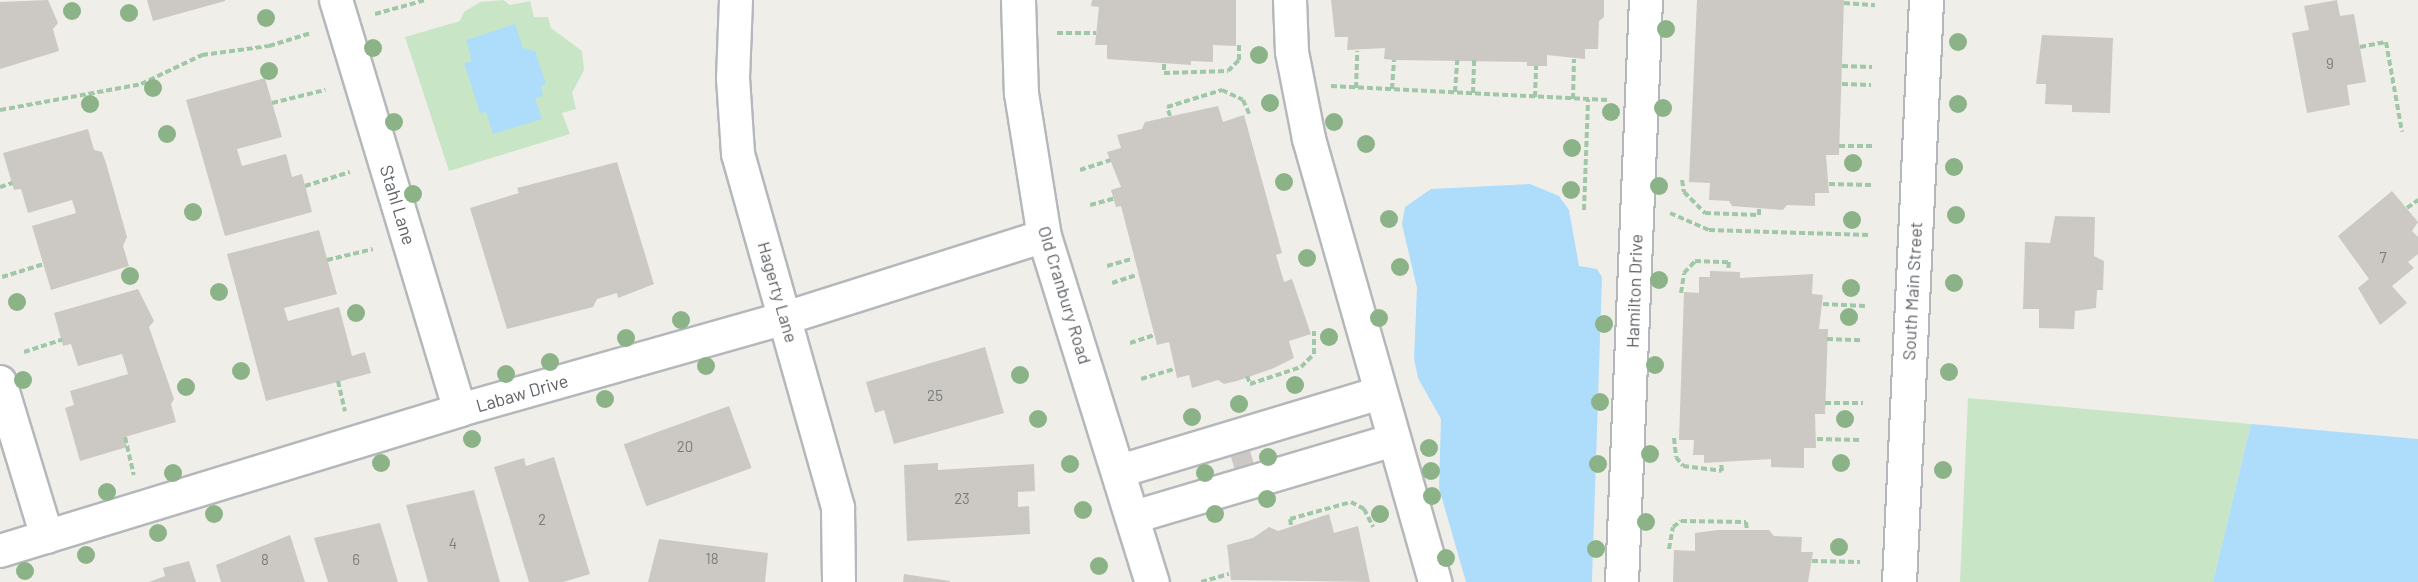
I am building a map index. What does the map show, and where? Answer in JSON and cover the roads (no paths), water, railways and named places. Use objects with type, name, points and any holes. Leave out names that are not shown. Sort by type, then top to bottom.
[{"type":"street","name":"Stahl Lane","points":[[336,0],[460,410]]},
{"type":"street","name":"Hagerty Lane","points":[[736,0],[733,78],[738,154],[838,508],[839,582]]},
{"type":"street","name":"Old Cranbury Road","points":[[1018,0],[1021,93],[1044,236],[1120,471],[1152,582]]},
{"type":"street","points":[[1290,0],[1292,52],[1309,139],[1435,582]]},
{"type":"street","name":"Hamilton Drive","points":[[1622,582],[1646,0]]},
{"type":"street","name":"South Main Street","points":[[1899,582],[1926,0]]},
{"type":"street","name":"Labaw Drive","points":[[0,551],[460,410],[786,318],[1044,236]]},
{"type":"street","points":[[0,382],[47,537]]},
{"type":"street","points":[[1120,471],[1380,393]]},
{"type":"street","points":[[1134,517],[1394,440]]},
{"type":"water","points":[[515,24],[523,48],[535,51],[546,84],[541,86],[543,96],[535,98],[542,119],[493,134],[486,112],[480,113],[464,63],[472,61],[466,40]]},
{"type":"water","points":[[1530,184],[1559,196],[1569,210],[1579,266],[1597,269],[1602,277],[1592,582],[1466,582],[1439,488],[1441,419],[1418,378],[1414,359],[1417,288],[1402,224],[1405,207],[1431,189]]},
{"type":"water","points":[[2251,424],[2418,439],[2418,582],[2213,582]]}]
